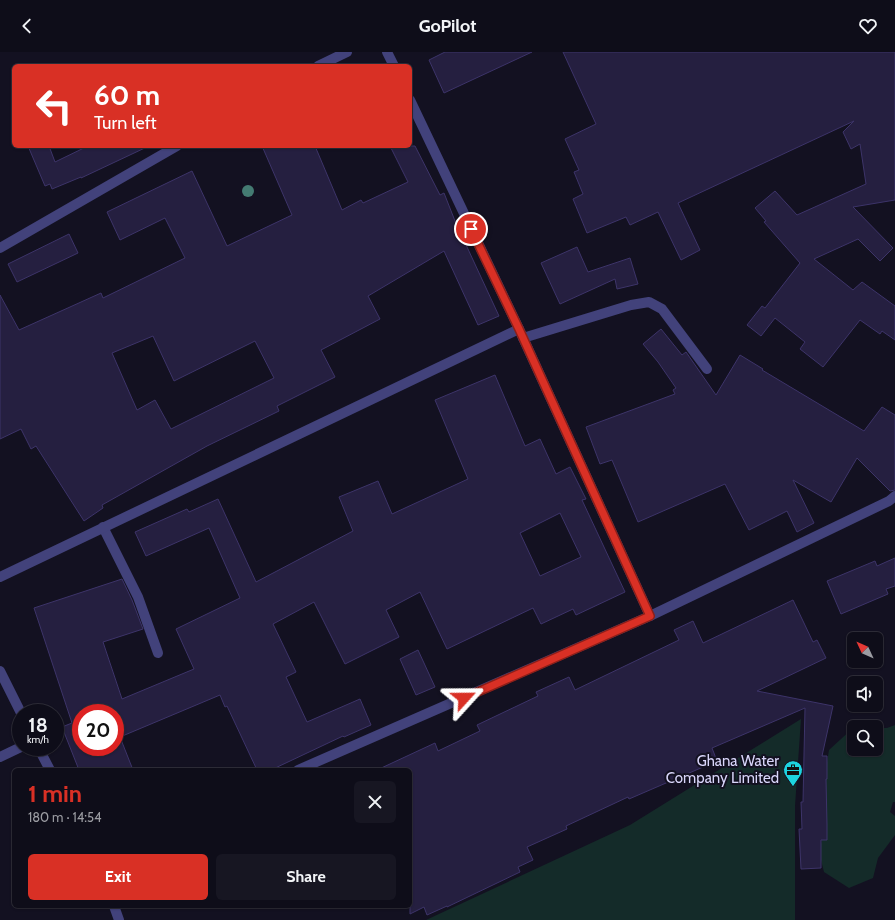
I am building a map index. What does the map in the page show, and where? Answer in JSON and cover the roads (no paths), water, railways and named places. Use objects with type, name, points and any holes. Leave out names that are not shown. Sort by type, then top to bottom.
[{"type":"lane","points":[[322,64],[347,52]]},
{"type":"lane","points":[[387,52],[393,64]]},
{"type":"lane","points":[[412,104],[519,329],[650,616]]},
{"type":"lane","points":[[0,248],[174,148]]},
{"type":"lane","points":[[523,338],[631,305],[649,302],[662,309],[707,369]]},
{"type":"lane","points":[[0,577],[519,329]]},
{"type":"lane","points":[[303,768],[650,616],[893,500]]},
{"type":"lane","points":[[103,527],[138,596],[158,653]]},
{"type":"lane","points":[[0,671],[16,704]]},
{"type":"lane","points":[[0,757],[12,751]]},
{"type":"lane","points":[[43,756],[49,768]]},
{"type":"lane","points":[[115,908],[119,920]]},
{"type":"place","name":"Ghana Water Company Limited","points":[[793,787]]}]
